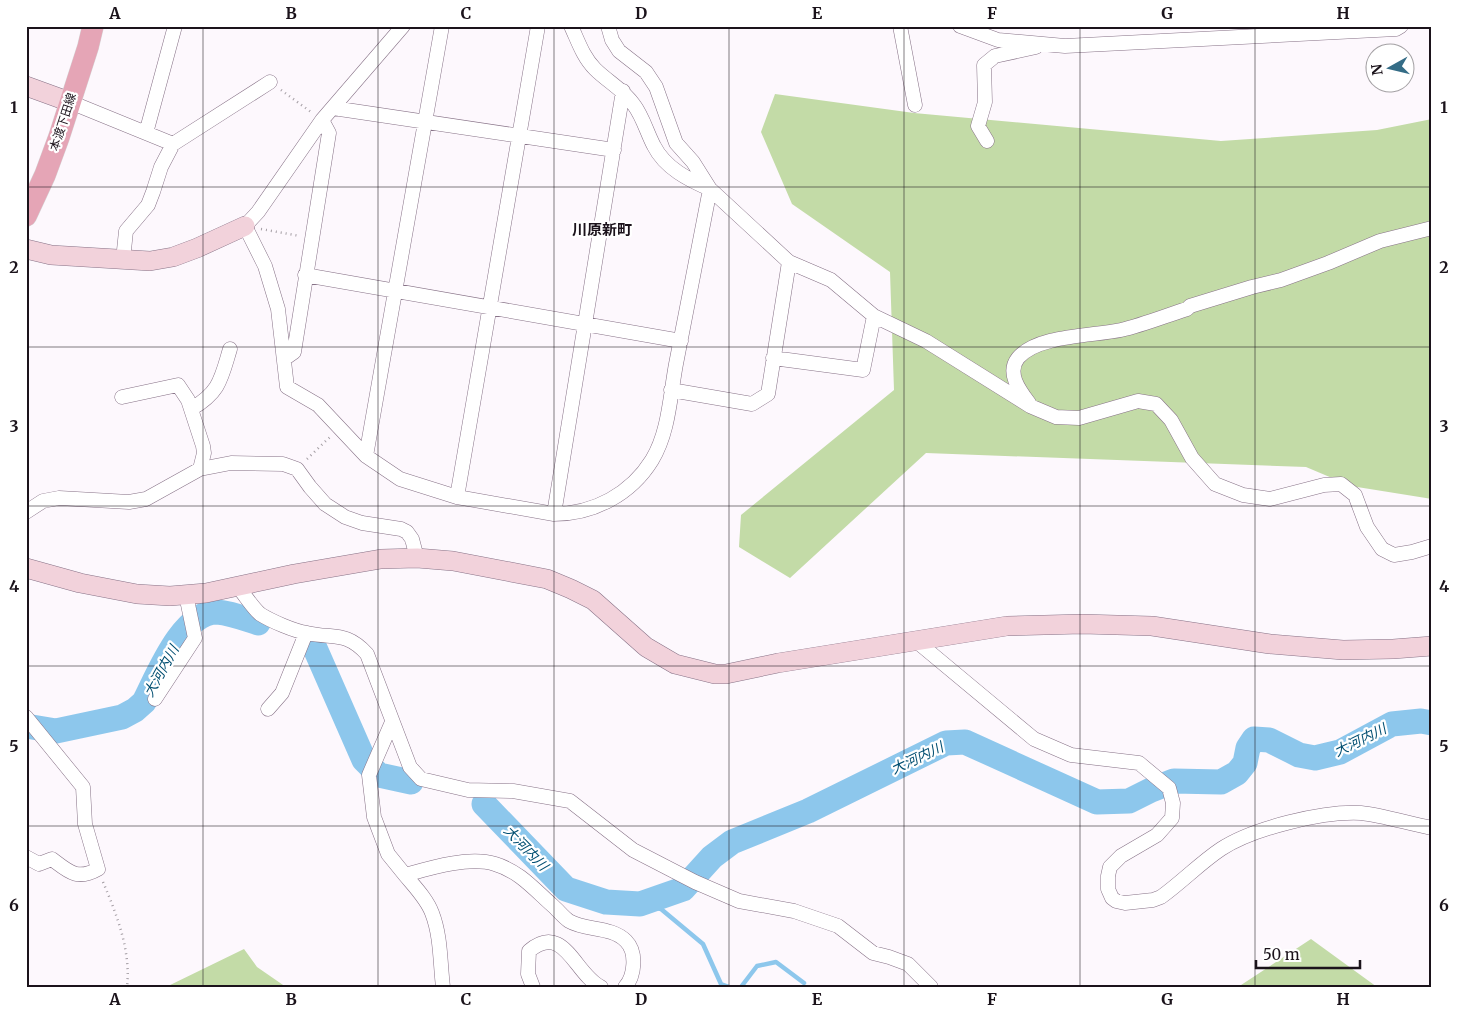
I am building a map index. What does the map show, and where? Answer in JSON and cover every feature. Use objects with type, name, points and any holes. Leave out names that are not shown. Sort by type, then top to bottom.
[{"type":"main road","name":"本渡下田線","points":[[26,216],[45,175],[88,47],[93,26]]},
{"type":"street","points":[[146,133],[175,26]]},
{"type":"street","points":[[26,248],[51,255],[150,261],[173,257],[245,226],[258,212],[322,120],[403,26]]},
{"type":"street","points":[[366,456],[442,26]]},
{"type":"street","points":[[457,497],[538,26]]},
{"type":"street","points":[[571,26],[586,59],[596,70],[623,91],[636,107],[655,148],[670,166],[687,179],[710,189]]},
{"type":"street","points":[[608,26],[612,40],[619,51],[646,72],[656,86],[676,143],[692,162],[710,189],[788,262],[831,280],[874,316],[926,341],[1030,406],[1056,417],[1079,418],[1138,401],[1156,404],[1171,420],[1192,458],[1215,484],[1243,495],[1270,499],[1324,485],[1340,484],[1354,495],[1367,527],[1382,550],[1394,554],[1412,552],[1432,546]]},
{"type":"street","points":[[900,26],[915,105]]},
{"type":"street","points":[[960,26],[998,40],[1065,46],[1272,31],[1396,29],[1401,26]]},
{"type":"street","points":[[987,141],[978,126],[985,102],[984,65],[995,56],[1048,44]]},
{"type":"street","points":[[123,260],[126,231],[148,205],[161,167],[173,144],[270,82]]},
{"type":"street","points":[[26,86],[173,144]]},
{"type":"street","points":[[554,514],[623,91]]},
{"type":"street","points":[[333,108],[614,150]]},
{"type":"street","points":[[284,359],[294,352],[329,133],[322,120]]},
{"type":"street","points":[[245,226],[265,266],[278,309],[287,387],[318,405],[366,456],[400,479],[457,497],[554,514],[568,514],[586,511],[620,495],[652,460],[666,429],[671,390],[710,189]]},
{"type":"street","points":[[1030,406],[1016,384],[1013,369],[1018,359],[1030,348],[1051,341],[1121,330],[1187,309],[1199,303],[1281,280],[1380,241],[1432,228]]},
{"type":"street","points":[[671,390],[752,404],[768,394],[788,262]]},
{"type":"street","points":[[305,275],[681,341]]},
{"type":"street","points":[[774,358],[863,370],[874,316]]},
{"type":"street","points":[[191,409],[204,401],[220,383],[230,349]]},
{"type":"street","points":[[122,396],[178,384],[188,400],[204,446],[200,469]]},
{"type":"street","points":[[26,512],[42,501],[59,498],[129,502],[146,499],[200,469],[232,463],[283,464],[297,469],[325,504],[345,517],[362,523],[401,529],[407,532],[412,538],[417,558]]},
{"type":"street","points":[[26,568],[80,583],[137,594],[170,596],[238,587],[294,574],[380,559],[417,558],[454,561],[547,579],[571,589],[593,600],[646,647],[675,664],[715,674],[726,674],[778,663],[1007,626],[1082,624],[1152,626],[1270,644],[1320,648],[1393,649],[1432,646]]},
{"type":"street","points":[[238,587],[259,613],[269,619],[306,633],[349,639],[359,645],[367,654],[410,767],[421,779],[468,790],[514,791],[570,801],[633,850],[690,880],[739,902],[794,912],[838,926],[873,953],[908,964],[931,987]]},
{"type":"street","points":[[155,698],[195,638],[186,595]]},
{"type":"street","points":[[268,709],[282,693],[306,633]]},
{"type":"street","points":[[915,640],[1034,739],[1071,755],[1139,763],[1169,788],[1173,803],[1172,818],[1157,836],[1120,856],[1110,867],[1108,889],[1112,898],[1116,901],[1124,903],[1153,900],[1161,897],[1222,849],[1249,834],[1288,822],[1336,814],[1361,813],[1432,828]]},
{"type":"street","points":[[26,857],[39,864],[52,859],[72,874],[90,874],[98,869],[85,824],[82,787],[28,719]]},
{"type":"street","points":[[392,722],[372,770],[374,817],[388,854],[423,897],[432,912],[438,937],[443,987]]},
{"type":"street","points":[[405,875],[428,868],[474,861],[493,863],[514,871],[568,920],[579,926],[617,934],[627,942],[632,956],[633,967],[625,987]]},
{"type":"street","points":[[533,987],[528,974],[529,951],[546,942],[554,943],[564,948],[593,983],[601,987]]},
{"type":"path","points":[[270,82],[322,120]]},
{"type":"path","points":[[245,226],[311,237]]},
{"type":"path","points":[[297,469],[339,427]]},
{"type":"path","points":[[98,869],[114,907],[121,933],[129,970],[127,987]]},
{"type":"green space","points":[[775,94],[914,113],[1221,141],[1377,130],[1432,119],[1432,499],[1351,486],[1306,467],[926,453],[790,578],[739,547],[741,515],[894,390],[890,272],[792,204],[761,132]]},
{"type":"green space","points":[[1311,939],[1377,987],[1238,987]]},
{"type":"green space","points":[[244,949],[257,967],[286,987],[166,987]]},
{"type":"waterway","name":"大河内川","points":[[26,726],[56,731],[122,717],[135,710],[144,702],[173,647],[182,633],[193,622],[204,615],[217,612],[258,623]]},
{"type":"waterway","name":"大河内川","points":[[314,646],[364,760],[379,775],[411,782]]},
{"type":"waterway","name":"大河内川","points":[[484,804],[566,889],[606,902],[640,904],[683,889],[712,857],[732,842],[808,811],[946,743],[965,742],[1097,802],[1129,801],[1174,781],[1221,782],[1237,773],[1245,763],[1248,748],[1254,739],[1269,740],[1299,755],[1315,758],[1340,752],[1392,724],[1421,721],[1432,723]]},
{"type":"waterway","points":[[640,904],[661,909],[703,944],[721,984],[729,987]]},
{"type":"waterway","points":[[741,987],[757,966],[776,962],[804,983]]},
{"type":"district","name":"川原新町","points":[[602,230]]}]
